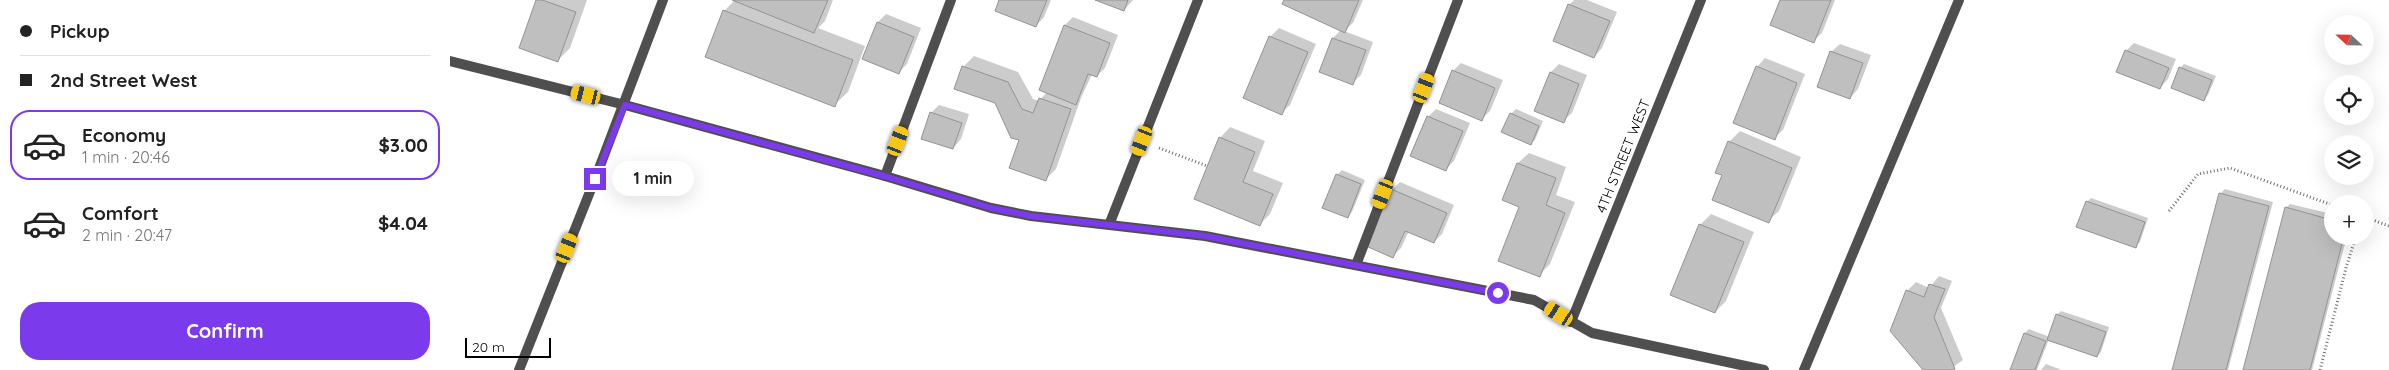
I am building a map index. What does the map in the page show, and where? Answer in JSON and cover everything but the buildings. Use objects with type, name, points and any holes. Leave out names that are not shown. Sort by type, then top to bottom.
[{"type":"street","points":[[519,370],[625,105],[663,0]]},
{"type":"street","points":[[884,176],[951,0]]},
{"type":"street","points":[[1109,225],[1198,0]]},
{"type":"street","points":[[1356,265],[1458,0]]},
{"type":"street","name":"4TH STREET WEST","points":[[1571,322],[1701,0]]},
{"type":"street","points":[[1804,370],[1959,0]]},
{"type":"street","points":[[450,62],[625,105],[884,176],[991,208],[1031,216],[1205,236],[1534,300],[1592,333],[1764,370]]},
{"type":"path","points":[[1142,141],[1207,166]]},
{"type":"path","points":[[2168,211],[2198,174],[2230,168],[2324,202]]},
{"type":"path","points":[[2374,220],[2389,226]]},
{"type":"path","points":[[2320,370],[2353,245]]},
{"type":"route","points":[[595,179],[625,105],[884,176],[991,208],[1031,216],[1205,236],[1498,293]]}]
